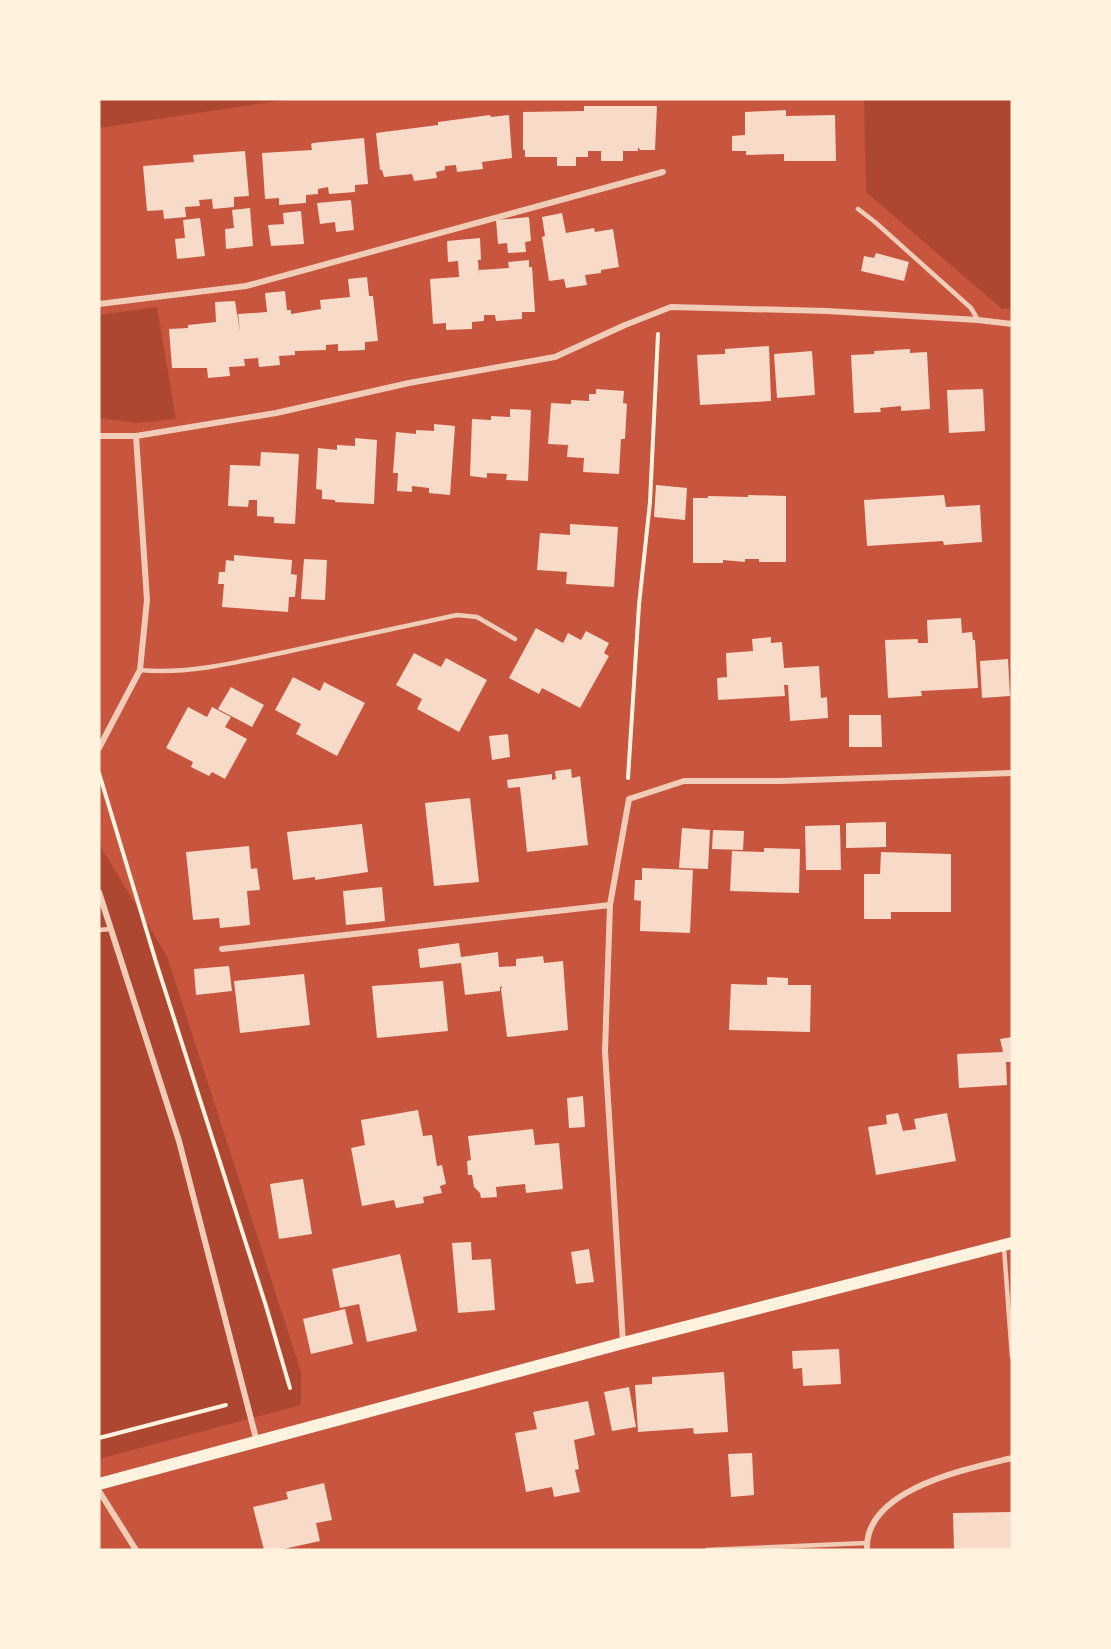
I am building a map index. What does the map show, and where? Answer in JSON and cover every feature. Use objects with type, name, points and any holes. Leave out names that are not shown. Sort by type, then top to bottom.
[{"type":"main road","points":[[99,1484],[623,1343],[1008,1244]]},
{"type":"street","points":[[99,304],[246,286],[663,172]]},
{"type":"street","points":[[99,436],[136,436],[276,413],[409,383],[555,357],[671,307],[827,311],[1012,324]]},
{"type":"street","points":[[99,748],[140,670],[147,600],[136,436]]},
{"type":"street","points":[[623,1343],[605,1051],[610,905],[629,799],[684,781],[781,781],[1012,773]]},
{"type":"street","points":[[99,892],[179,1141],[257,1443]]},
{"type":"street","points":[[222,949],[610,905]]},
{"type":"street","points":[[867,1546],[877,1516],[898,1497],[930,1481],[1012,1458]]},
{"type":"street","points":[[99,1491],[136,1550]]},
{"type":"lane","points":[[858,209],[971,308],[978,320]]},
{"type":"lane","points":[[140,670],[186,669],[253,658],[457,615],[477,616],[515,639]]},
{"type":"lane","points":[[99,930],[111,929]]},
{"type":"lane","points":[[1008,1244],[1012,1357]]},
{"type":"lane","points":[[707,1550],[867,1546]]},
{"type":"path","points":[[629,799],[628,772],[639,605],[651,501],[658,312]]},
{"type":"path","points":[[99,773],[290,1388]]},
{"type":"path","points":[[99,1438],[246,1400]]},
{"type":"shaded area","points":[[99,99],[291,99],[99,128]]},
{"type":"shaded area","points":[[864,99],[1012,99],[1012,308],[1002,309],[866,192]]},
{"type":"shaded area","points":[[157,307],[176,419],[138,423],[99,418],[99,315]]},
{"type":"shaded area","points":[[99,844],[167,956],[301,1372],[301,1405],[99,1459]]},
{"type":"building","points":[[584,106],[657,106],[655,150],[640,150],[638,147],[638,151],[623,151],[623,161],[601,161],[601,151],[588,151],[588,157],[576,157],[576,166],[557,166],[557,157],[525,157],[523,112],[584,111]]},
{"type":"building","points":[[786,110],[786,116],[835,115],[836,161],[784,161],[784,154],[746,155],[746,151],[732,151],[732,136],[745,135],[745,112]]},
{"type":"building","points":[[490,115],[491,117],[509,115],[512,158],[482,162],[483,169],[457,172],[456,165],[445,166],[445,170],[436,172],[437,178],[414,181],[412,174],[384,177],[380,170],[376,133]]},
{"type":"building","points":[[364,138],[368,184],[355,185],[355,192],[329,194],[328,187],[318,189],[318,194],[306,195],[306,203],[279,205],[279,198],[265,199],[262,153],[312,150],[311,144],[313,143]]},
{"type":"building","points":[[245,151],[249,196],[234,197],[234,207],[213,209],[212,199],[199,200],[200,206],[185,207],[186,217],[164,219],[163,210],[147,211],[143,166],[194,162],[193,155]]},
{"type":"building","points":[[351,200],[354,230],[336,232],[335,222],[320,224],[317,203]]},
{"type":"building","points":[[250,208],[253,246],[226,249],[225,229],[234,228],[232,210]]},
{"type":"building","points":[[301,211],[304,244],[271,246],[268,225],[284,224],[283,213]]},
{"type":"building","points":[[562,213],[566,233],[594,228],[595,232],[613,229],[619,267],[585,275],[587,285],[566,288],[564,279],[549,281],[542,237],[545,236],[542,217]]},
{"type":"building","points":[[529,217],[531,241],[525,242],[526,252],[508,253],[507,243],[498,244],[496,220]]},
{"type":"building","points":[[200,218],[205,256],[177,259],[175,239],[185,238],[183,220]]},
{"type":"building","points":[[480,238],[481,260],[478,260],[479,275],[479,270],[509,268],[508,262],[529,260],[529,267],[532,267],[535,312],[522,312],[522,319],[496,321],[495,315],[484,315],[484,321],[472,322],[472,329],[446,330],[446,323],[433,324],[430,279],[459,277],[458,261],[448,262],[447,241]]},
{"type":"building","points":[[876,253],[909,262],[904,281],[861,271],[864,256],[874,258]]},
{"type":"building","points":[[367,277],[369,296],[373,296],[378,341],[365,342],[365,350],[338,351],[338,344],[326,345],[326,350],[295,351],[295,355],[279,356],[280,365],[259,367],[258,358],[244,359],[245,366],[229,367],[230,376],[208,378],[207,368],[172,368],[169,329],[188,328],[188,325],[216,322],[215,302],[235,301],[240,332],[238,314],[267,312],[265,293],[285,291],[287,310],[291,310],[291,314],[321,309],[320,300],[350,297],[348,279]]},
{"type":"building","points":[[769,346],[771,401],[700,405],[697,355],[725,354],[725,349]]},
{"type":"building","points":[[910,349],[910,353],[927,352],[930,409],[901,411],[901,406],[880,408],[881,412],[854,413],[851,355]]},
{"type":"building","points":[[812,351],[815,395],[777,398],[774,354]]},
{"type":"building","points":[[596,389],[624,391],[623,403],[627,404],[625,439],[621,439],[619,474],[583,472],[584,458],[567,457],[568,445],[548,444],[551,403],[571,404],[571,400],[589,401],[589,394],[596,394]]},
{"type":"building","points":[[983,389],[985,431],[949,433],[947,390]]},
{"type":"building","points":[[510,409],[531,410],[528,481],[506,480],[507,474],[487,473],[487,478],[470,476],[472,419],[491,420],[491,416],[510,417]]},
{"type":"building","points":[[434,424],[455,426],[450,495],[429,493],[429,488],[412,486],[412,492],[397,491],[398,473],[393,473],[396,432],[416,434],[416,430],[434,431]]},
{"type":"building","points":[[355,438],[377,440],[374,504],[322,499],[322,490],[316,489],[318,448],[337,450],[337,445],[355,446]]},
{"type":"building","points":[[261,452],[299,454],[295,524],[274,523],[274,517],[257,516],[257,500],[249,500],[248,507],[228,506],[230,465],[260,466]]},
{"type":"building","points":[[656,485],[687,488],[685,520],[654,517]]},
{"type":"building","points":[[748,495],[786,496],[786,562],[759,562],[759,559],[745,559],[745,562],[723,560],[723,563],[693,563],[693,498],[748,497]]},
{"type":"building","points":[[944,495],[946,507],[980,505],[982,542],[944,545],[943,541],[867,546],[864,500]]},
{"type":"building","points":[[570,524],[618,527],[614,587],[566,584],[567,572],[537,570],[540,533],[570,535]]},
{"type":"building","points":[[234,555],[292,560],[291,574],[297,575],[295,597],[289,597],[288,612],[222,607],[224,584],[218,584],[219,572],[225,572],[226,560],[234,561]]},
{"type":"building","points":[[304,559],[327,560],[325,600],[301,599]]},
{"type":"building","points":[[961,618],[962,633],[972,632],[973,640],[975,640],[978,688],[921,691],[922,696],[888,698],[885,640],[918,639],[918,643],[928,643],[927,620]]},
{"type":"building","points":[[536,628],[563,643],[568,633],[581,640],[586,631],[609,643],[604,653],[609,656],[580,708],[542,688],[539,694],[509,678]]},
{"type":"building","points":[[771,637],[771,643],[782,642],[784,668],[819,666],[821,698],[827,697],[828,718],[790,721],[788,685],[784,685],[785,696],[718,700],[717,678],[727,677],[726,653],[753,651],[752,639]]},
{"type":"building","points":[[414,653],[441,667],[446,658],[487,680],[459,732],[417,709],[422,699],[396,685]]},
{"type":"building","points":[[1008,659],[1010,696],[982,698],[980,661]]},
{"type":"building","points":[[293,677],[320,691],[324,682],[365,703],[337,756],[296,734],[301,724],[275,710]]},
{"type":"building","points":[[231,687],[264,705],[252,727],[218,709]]},
{"type":"building","points":[[188,707],[207,717],[212,707],[231,717],[225,727],[247,739],[225,779],[212,772],[209,776],[191,767],[193,762],[166,748]]},
{"type":"building","points":[[849,715],[881,715],[882,747],[849,747]]},
{"type":"building","points":[[508,734],[510,757],[492,760],[489,736]]},
{"type":"building","points":[[571,769],[572,778],[580,776],[588,845],[527,852],[520,787],[508,788],[507,780],[552,774],[552,780],[556,779],[555,771]]},
{"type":"building","points":[[470,798],[479,882],[434,886],[425,803]]},
{"type":"building","points":[[886,822],[886,847],[846,848],[846,823]]},
{"type":"building","points":[[362,824],[368,872],[315,880],[315,877],[293,880],[287,832]]},
{"type":"building","points":[[840,825],[841,870],[806,870],[805,826]]},
{"type":"building","points":[[682,828],[710,830],[708,869],[679,868]]},
{"type":"building","points":[[713,830],[744,831],[743,850],[712,849]]},
{"type":"building","points":[[249,846],[251,869],[257,868],[260,890],[247,891],[250,925],[220,928],[219,918],[193,920],[186,852]]},
{"type":"building","points":[[764,848],[800,849],[799,893],[730,891],[732,851],[764,852]]},
{"type":"building","points":[[881,852],[951,854],[951,912],[891,912],[891,919],[864,919],[864,874],[880,874]]},
{"type":"building","points":[[642,868],[693,870],[690,933],[640,931],[641,901],[634,900],[635,880],[642,880]]},
{"type":"building","points":[[382,887],[385,921],[346,925],[343,891]]},
{"type":"building","points":[[459,943],[461,957],[498,952],[499,967],[516,966],[516,959],[543,956],[544,963],[563,961],[568,1030],[507,1037],[502,986],[500,991],[465,995],[461,963],[420,968],[418,949]]},
{"type":"building","points":[[229,966],[232,991],[196,995],[194,969]]},
{"type":"building","points":[[304,974],[310,1025],[240,1033],[234,981]]},
{"type":"building","points":[[767,977],[788,978],[788,985],[811,985],[810,1032],[729,1030],[731,984],[767,985]]},
{"type":"building","points":[[443,981],[448,1031],[377,1038],[372,986]]},
{"type":"building","points":[[1012,1037],[1012,1062],[1006,1062],[1007,1085],[959,1088],[957,1054],[1003,1052],[1000,1039]]},
{"type":"building","points":[[583,1096],[585,1127],[569,1128],[567,1098]]},
{"type":"building","points":[[418,1110],[423,1136],[432,1135],[437,1166],[442,1165],[446,1184],[440,1186],[442,1193],[423,1197],[424,1203],[396,1208],[394,1200],[362,1206],[351,1148],[365,1145],[361,1120]]},
{"type":"building","points":[[898,1113],[903,1131],[916,1129],[914,1119],[947,1113],[956,1161],[876,1175],[868,1127],[887,1124],[886,1115]]},
{"type":"building","points":[[533,1129],[535,1145],[559,1143],[563,1189],[526,1193],[525,1184],[496,1187],[497,1197],[481,1198],[480,1193],[474,1187],[472,1175],[468,1175],[467,1161],[471,1160],[468,1136]]},
{"type":"building","points":[[303,1179],[312,1234],[279,1239],[270,1184]]},
{"type":"building","points":[[471,1242],[472,1260],[491,1259],[495,1310],[458,1313],[452,1243]]},
{"type":"building","points":[[589,1249],[594,1282],[576,1284],[571,1252]]},
{"type":"building","points":[[400,1254],[417,1331],[367,1342],[359,1304],[340,1308],[332,1269]]},
{"type":"building","points":[[345,1309],[353,1344],[311,1354],[303,1319]]},
{"type":"building","points":[[839,1349],[841,1384],[803,1386],[802,1368],[793,1369],[792,1351]]},
{"type":"building","points":[[724,1372],[728,1432],[694,1434],[693,1428],[638,1432],[635,1385],[652,1384],[652,1377]]},
{"type":"building","points":[[629,1387],[636,1427],[612,1431],[604,1392]]},
{"type":"building","points":[[588,1401],[595,1435],[574,1440],[579,1469],[575,1470],[580,1492],[554,1497],[552,1487],[526,1492],[515,1433],[537,1429],[533,1412]]},
{"type":"building","points":[[752,1453],[754,1495],[731,1497],[728,1454]]},
{"type":"building","points":[[324,1483],[332,1520],[316,1523],[320,1541],[279,1550],[264,1550],[253,1507],[288,1499],[286,1492]]},
{"type":"building","points":[[1012,1512],[1012,1550],[954,1550],[953,1513]]}]
